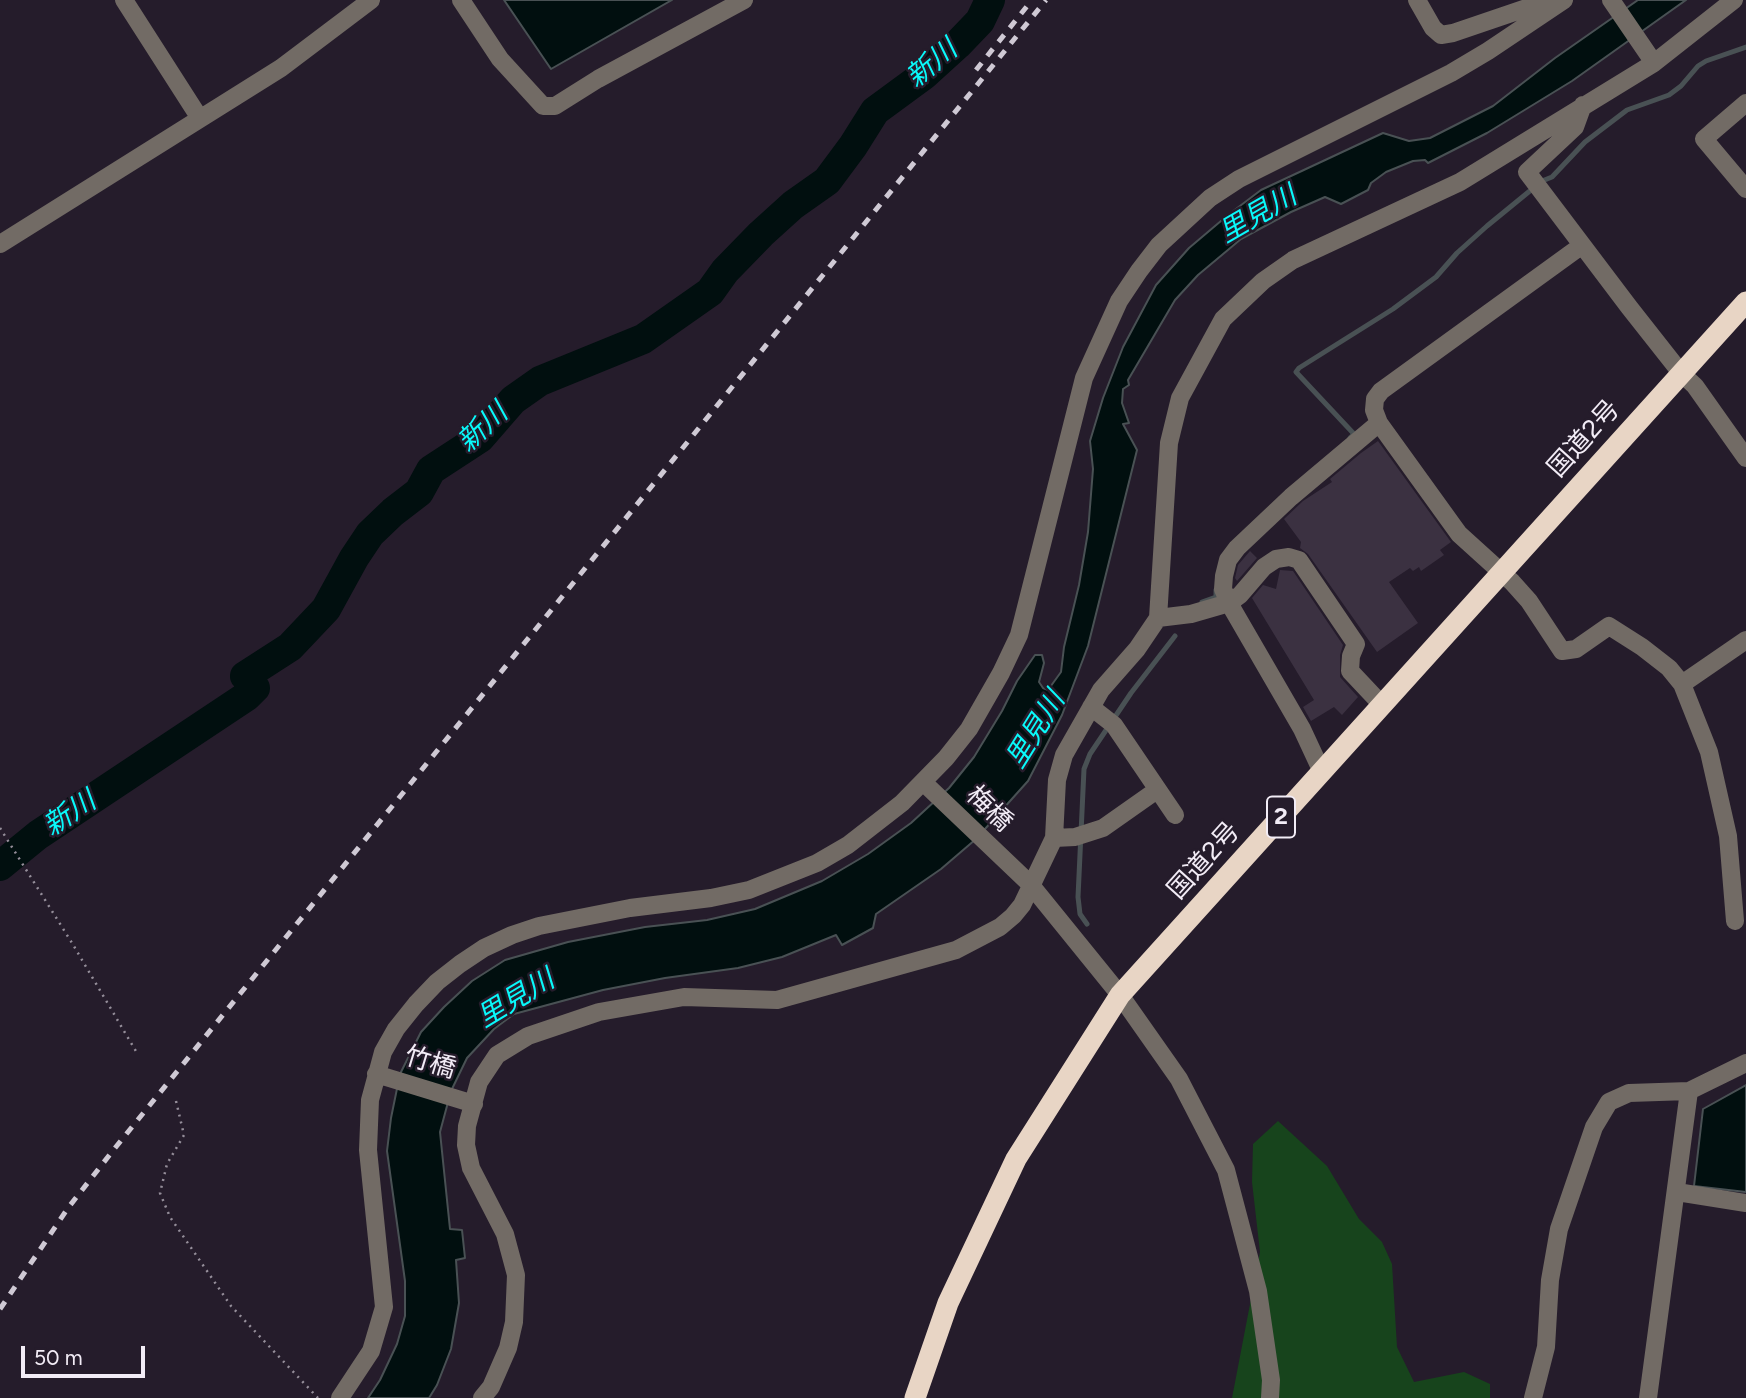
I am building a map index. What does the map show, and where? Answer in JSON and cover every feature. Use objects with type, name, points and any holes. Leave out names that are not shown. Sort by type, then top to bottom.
[{"type":"highway","name":"国道2号","points":[[915,1398],[948,1303],[1016,1159],[1120,995],[1746,302]]},
{"type":"street","points":[[124,0],[200,117]]},
{"type":"street","points":[[0,244],[281,68],[371,0]]},
{"type":"street","points":[[461,0],[500,60],[543,106],[555,106],[598,79],[744,0]]},
{"type":"street","points":[[1417,0],[1433,28],[1441,35],[1550,0]]},
{"type":"street","points":[[340,1398],[371,1352],[384,1307],[368,1150],[368,1123],[383,1052],[396,1029],[416,1004],[437,982],[484,948],[539,926],[629,908],[711,898],[750,890],[785,877],[848,845],[926,784],[969,729],[1002,673],[1019,635],[1084,378],[1101,335],[1119,301],[1153,254],[1183,222],[1239,179],[1451,73],[1564,0]]},
{"type":"street","points":[[1611,0],[1651,59]]},
{"type":"street","points":[[482,1398],[491,1387],[508,1348],[514,1322],[516,1275],[505,1234],[471,1168],[466,1145],[468,1102],[497,1055],[528,1036],[599,1012],[684,997],[777,1000],[956,950],[1000,927],[1013,916],[1022,905],[1024,879],[1054,838],[1057,780],[1065,755],[1101,690],[1138,649],[1158,618],[1169,443],[1180,398],[1223,319],[1263,281],[1293,260],[1460,182],[1583,105],[1734,0]]},
{"type":"street","points":[[1746,103],[1704,139],[1746,189]]},
{"type":"street","points":[[1583,105],[1576,127],[1527,172],[1581,246],[1681,373],[1695,386],[1746,458]]},
{"type":"street","points":[[1581,246],[1381,390],[1375,399],[1374,410],[1379,423],[1459,534],[1503,571],[1529,601],[1562,651],[1576,649],[1609,626],[1669,668],[1682,684],[1709,752],[1725,824],[1735,921]]},
{"type":"street","points":[[1322,772],[1302,729],[1229,603],[1223,589],[1224,576],[1228,560],[1237,548],[1291,497],[1379,423]]},
{"type":"street","points":[[1158,618],[1191,614],[1229,603],[1240,595],[1264,567],[1276,559],[1289,557],[1298,560],[1356,643],[1351,656],[1350,671],[1382,705]]},
{"type":"street","points":[[1682,684],[1746,640]]},
{"type":"street","points":[[1091,707],[1110,722],[1175,815]]},
{"type":"street","name":"梅橋","points":[[926,784],[1024,879],[1120,995],[1179,1079],[1226,1170],[1258,1291],[1270,1398]]},
{"type":"street","points":[[1054,838],[1081,836],[1103,828],[1157,790]]},
{"type":"street","points":[[1534,1398],[1546,1347],[1550,1280],[1559,1229],[1594,1127],[1608,1102],[1629,1093],[1689,1091],[1746,1063]]},
{"type":"street","name":"竹橋","points":[[379,1075],[468,1102]]},
{"type":"street","points":[[1648,1398],[1689,1091]]},
{"type":"street","points":[[1677,1192],[1746,1202]]},
{"type":"path","points":[[0,828],[137,1053]]},
{"type":"path","points":[[176,1101],[184,1135],[167,1164],[160,1194],[170,1217],[231,1306],[318,1398]]},
{"type":"green space","points":[[1278,1121],[1327,1166],[1359,1219],[1382,1242],[1392,1264],[1397,1347],[1414,1382],[1464,1372],[1490,1384],[1490,1398],[1232,1398],[1260,1252],[1252,1182],[1253,1144]]},
{"type":"water","points":[[504,0],[672,0],[551,69]]},
{"type":"water","name":"里見川","points":[[1638,0],[1686,0],[1572,81],[1487,133],[1428,163],[1425,160],[1413,161],[1386,172],[1371,183],[1368,190],[1341,204],[1325,197],[1241,239],[1198,275],[1175,300],[1128,380],[1129,385],[1123,389],[1122,403],[1129,423],[1123,424],[1137,450],[1088,646],[1062,715],[1028,781],[976,839],[941,869],[876,914],[873,928],[842,945],[836,935],[782,957],[738,968],[603,990],[514,1014],[494,1029],[467,1058],[451,1091],[440,1132],[450,1229],[462,1230],[465,1258],[456,1260],[459,1303],[451,1349],[429,1398],[368,1398],[397,1344],[405,1316],[405,1281],[387,1151],[400,1074],[421,1032],[472,981],[505,960],[568,942],[645,927],[707,920],[755,909],[822,881],[868,854],[911,823],[949,788],[974,757],[1017,681],[1035,655],[1042,655],[1044,663],[1039,682],[1043,688],[1048,690],[1061,672],[1088,532],[1093,469],[1090,441],[1123,347],[1156,285],[1189,248],[1261,190],[1383,133],[1409,141],[1430,138],[1493,106],[1555,58]]},
{"type":"water","points":[[1746,1085],[1746,1192],[1694,1186],[1703,1109]]},
{"type":"building","points":[[1378,441],[1451,542],[1440,550],[1444,555],[1421,571],[1419,567],[1413,571],[1410,568],[1389,582],[1418,623],[1377,652],[1308,554],[1300,548],[1301,542],[1284,519],[1303,501],[1332,482],[1330,479]]},
{"type":"building","points":[[1250,551],[1257,558],[1237,581],[1235,578],[1238,565]]},
{"type":"building","points":[[1280,570],[1293,571],[1343,645],[1340,677],[1358,697],[1342,715],[1334,707],[1311,721],[1303,707],[1314,700],[1252,598],[1263,585],[1276,589]]},
{"type":"waterway","name":"新川","points":[[0,866],[38,835],[247,696],[255,688],[245,676],[290,647],[326,609],[370,534],[419,492],[431,470],[480,438],[513,400],[540,381],[643,339],[710,292],[725,271],[761,234],[793,205],[827,181],[875,111],[924,75],[957,45],[980,21],[990,0]]},
{"type":"waterway","points":[[1350,438],[1354,434],[1296,372],[1299,368],[1393,309],[1436,277],[1457,253],[1487,226],[1542,181],[1552,177],[1585,142],[1627,110],[1669,95],[1706,61],[1746,47]]},
{"type":"waterway","points":[[1202,602],[1216,597],[1216,590]]},
{"type":"waterway","points":[[1087,924],[1080,914],[1078,897],[1084,769],[1090,754],[1131,693],[1175,636]]},
{"type":"railway","points":[[976,70],[1032,0]]},
{"type":"railway","points":[[0,1309],[68,1208],[115,1148],[1046,0]]}]
